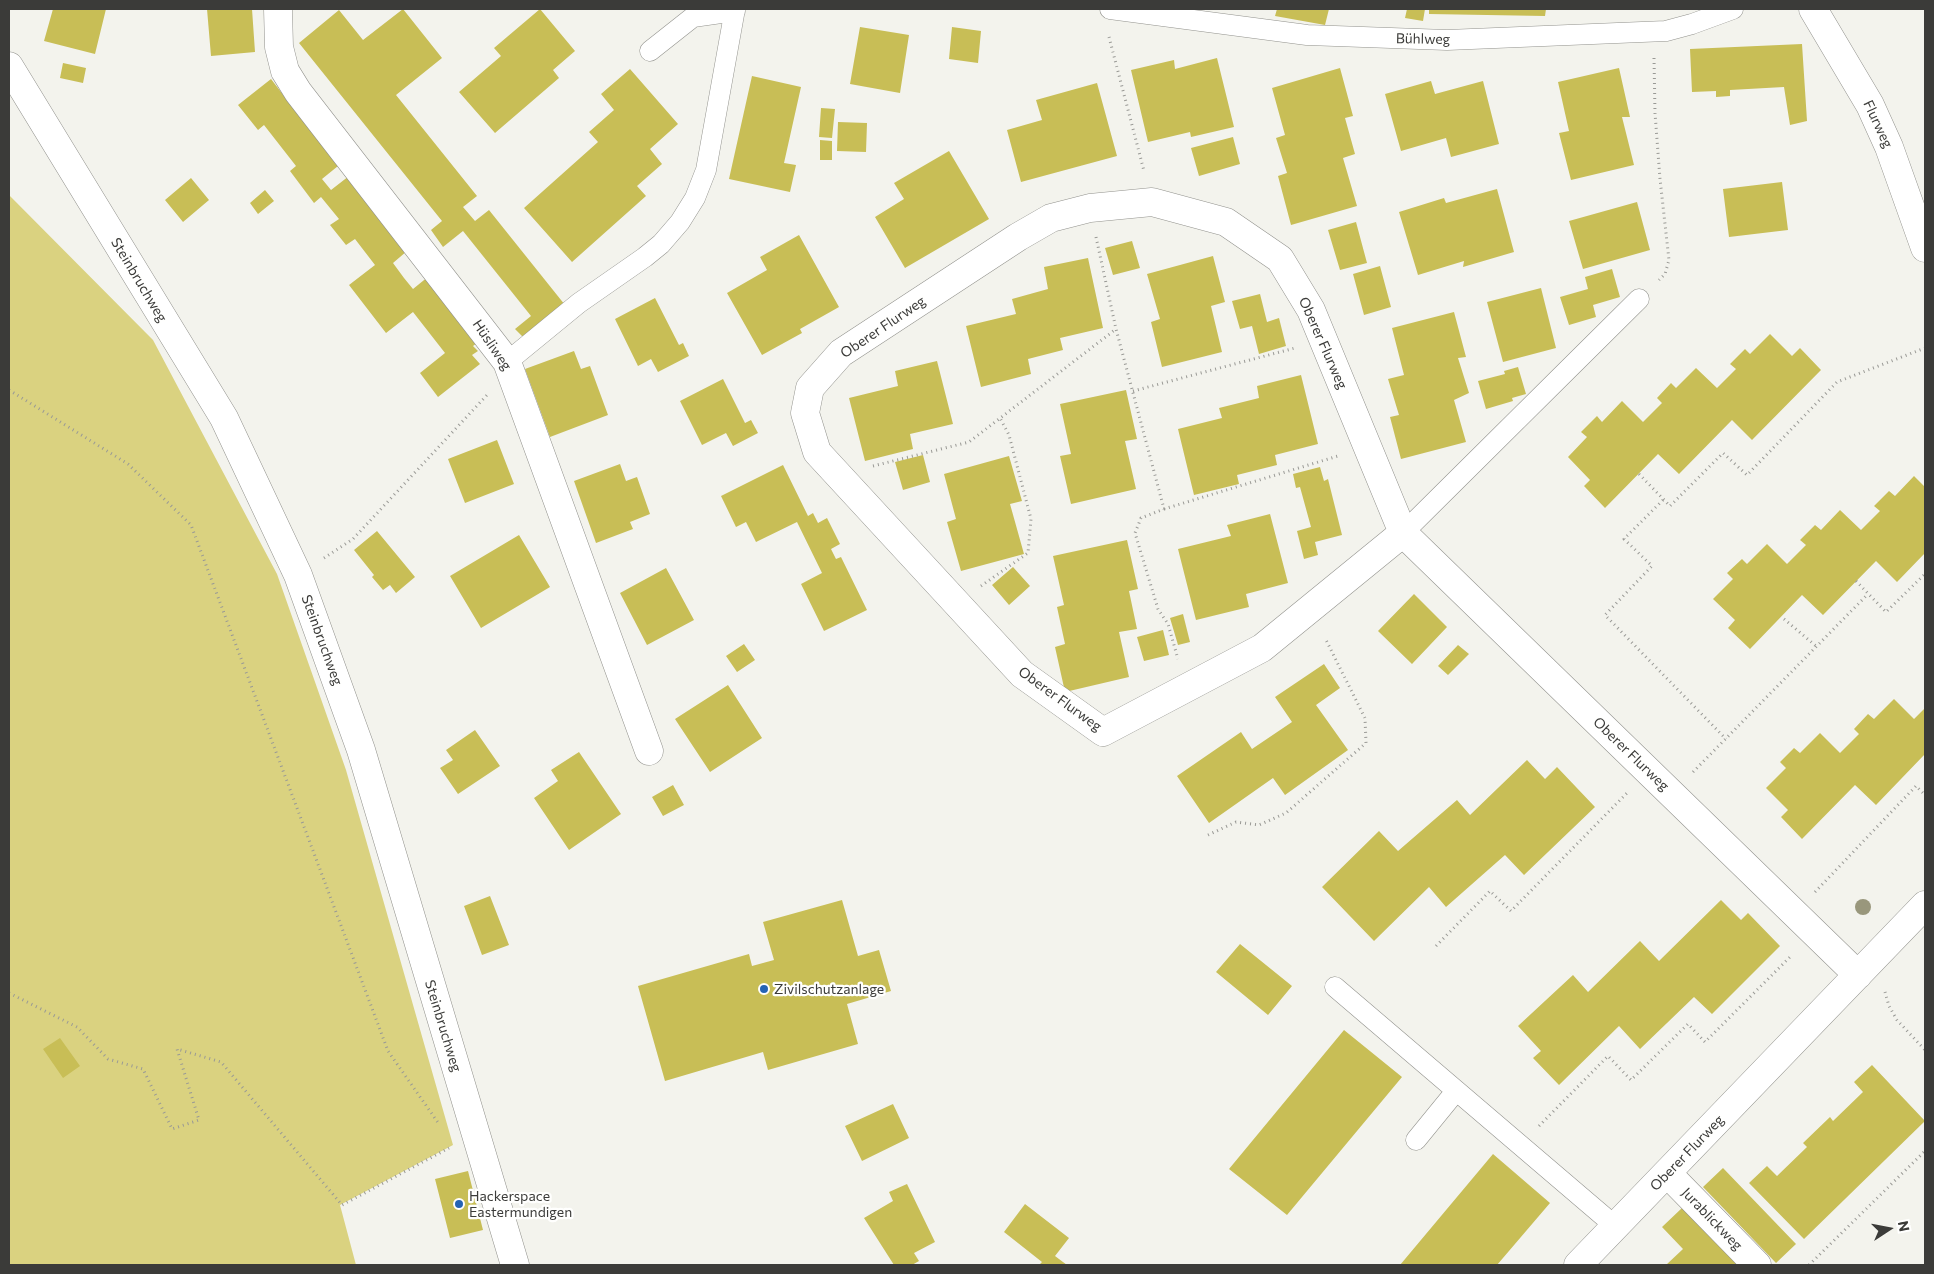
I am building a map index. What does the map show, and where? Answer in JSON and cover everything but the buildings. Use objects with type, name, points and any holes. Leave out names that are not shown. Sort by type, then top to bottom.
[{"type":"street","name":"Hüsliweg","points":[[278,9],[279,47],[285,71],[294,85],[508,365],[649,751]]},
{"type":"street","name":"Flurweg","points":[[1813,9],[1870,105],[1889,147],[1925,248]]},
{"type":"street","name":"Steinbruchweg","points":[[9,69],[224,418],[298,575],[361,750],[516,1265]]},
{"type":"street","name":"Oberer Flurweg","points":[[1403,534],[1262,648],[1103,732],[1022,674],[817,452],[805,413],[810,388],[841,353],[1018,237],[1051,218],[1090,208],[1152,202],[1226,222],[1280,259],[1311,310],[1403,534],[1858,975]]},
{"type":"street","name":"Oberer Flurweg","points":[[1578,1265],[1925,905]]},
{"type":"street","name":"Jurablickweg","points":[[1667,1173],[1757,1265]]},
{"type":"lane","name":"Bühlweg","points":[[1110,9],[1308,35],[1447,40],[1653,32],[1678,29],[1733,9]]},
{"type":"lane","points":[[508,365],[579,303],[661,244],[680,222],[695,198],[706,170],[735,10],[693,17],[650,51]]},
{"type":"lane","points":[[1403,534],[1639,299]]},
{"type":"lane","points":[[1335,987],[1615,1226]]},
{"type":"lane","points":[[1416,1140],[1456,1091]]},
{"type":"path","points":[[1108,30],[1152,202]]},
{"type":"path","points":[[1639,299],[1665,274],[1669,260],[1655,113],[1653,32]]},
{"type":"path","points":[[1090,208],[1116,329],[1164,509]]},
{"type":"path","points":[[838,474],[969,442],[1116,329]]},
{"type":"path","points":[[1133,391],[1324,340]]},
{"type":"path","points":[[1639,474],[1670,506],[1723,453],[1747,475],[1837,382],[1925,348]]},
{"type":"path","points":[[298,575],[353,540],[508,365]]},
{"type":"path","points":[[9,390],[128,464],[191,525],[388,1051],[443,1130]]},
{"type":"path","points":[[956,603],[1028,553],[1031,519],[1009,435],[1000,418]]},
{"type":"path","points":[[1187,688],[1168,624],[1158,609],[1136,533],[1141,518],[1164,509],[1367,447]]},
{"type":"path","points":[[1663,500],[1624,539],[1652,566],[1605,615],[1726,739]]},
{"type":"path","points":[[1856,582],[1886,612],[1925,574]]},
{"type":"path","points":[[1672,793],[1868,594]]},
{"type":"path","points":[[1208,835],[1236,822],[1259,825],[1286,813],[1366,743],[1365,718],[1310,609]]},
{"type":"path","points":[[1784,619],[1816,646]]},
{"type":"path","points":[[1436,946],[1490,891],[1511,911],[1648,771]]},
{"type":"path","points":[[1794,913],[1916,786],[1925,795]]},
{"type":"path","points":[[1519,1146],[1608,1056],[1631,1080],[1688,1024],[1705,1042],[1814,933]]},
{"type":"path","points":[[1892,939],[1885,984],[1889,1006],[1896,1020],[1925,1050]]},
{"type":"path","points":[[9,993],[77,1027],[108,1059],[143,1068],[172,1129],[199,1120],[177,1049],[221,1062],[342,1205],[454,1145]]},
{"type":"path","points":[[1809,1265],[1925,1151]]},
{"type":"shaded area","points":[[9,195],[153,340],[277,574],[346,770],[453,1145],[340,1205],[356,1265],[9,1265]]},
{"type":"place","name":"Zivilschutzanlage","points":[[764,989]]},
{"type":"place","name":"Hackerspace Eastermundigen","points":[[459,1204]]}]
